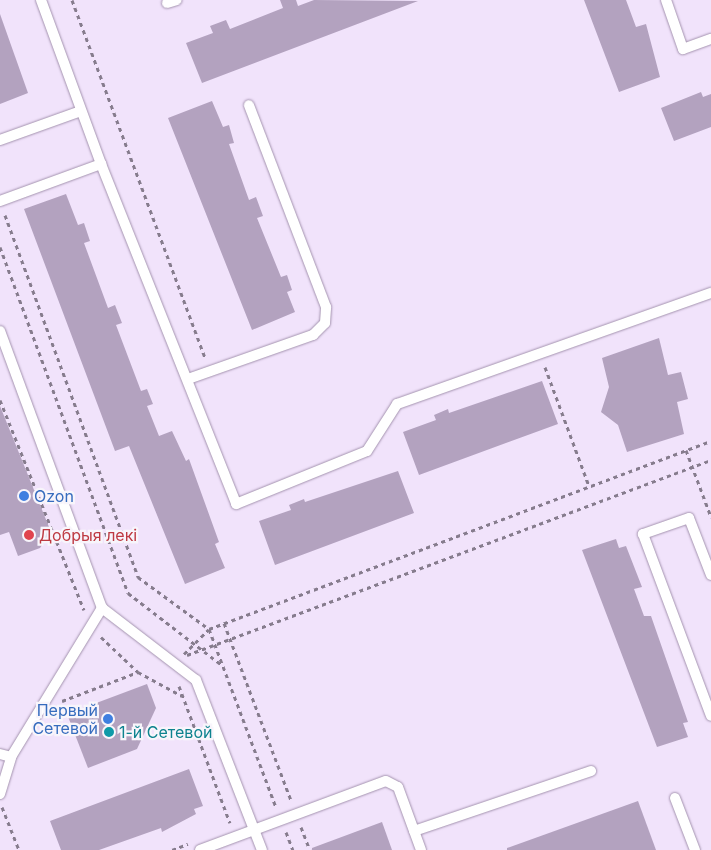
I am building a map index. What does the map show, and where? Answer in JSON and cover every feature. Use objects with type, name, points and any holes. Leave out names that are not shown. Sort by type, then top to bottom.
[{"type":"lane","points":[[41,0],[101,164],[188,379],[236,504],[367,451],[397,404],[711,293]]},
{"type":"lane","points":[[666,0],[683,49],[711,39]]},
{"type":"lane","points":[[188,379],[313,335],[325,323],[326,307],[249,105]]},
{"type":"lane","points":[[0,140],[81,111]]},
{"type":"lane","points":[[0,200],[101,164]]},
{"type":"lane","points":[[0,331],[3,346],[102,608],[196,680],[262,850]]},
{"type":"lane","points":[[711,575],[689,518],[643,534],[711,716]]},
{"type":"lane","points":[[0,794],[11,757],[43,708],[102,608]]},
{"type":"lane","points":[[0,754],[11,757]]},
{"type":"lane","points":[[414,831],[591,771]]},
{"type":"lane","points":[[200,850],[389,782],[398,787],[421,850]]},
{"type":"lane","points":[[675,798],[695,850]]},
{"type":"path","points":[[72,0],[210,371]]},
{"type":"path","points":[[4,212],[138,577],[209,629],[277,810]]},
{"type":"path","points":[[0,247],[128,593],[223,665]]},
{"type":"path","points":[[541,354],[589,486]]},
{"type":"path","points":[[0,400],[92,625],[109,648],[138,672],[182,696]]},
{"type":"path","points":[[711,441],[209,629],[182,657],[711,460]]},
{"type":"path","points":[[686,450],[711,517]]},
{"type":"path","points":[[224,623],[310,850]]},
{"type":"path","points":[[43,708],[138,672]]},
{"type":"path","points":[[176,678],[235,837]]},
{"type":"path","points":[[0,802],[19,850]]},
{"type":"path","points":[[284,828],[293,850]]},
{"type":"building","points":[[280,0],[296,0],[298,6],[314,0],[418,1],[202,83],[186,43],[213,33],[210,26],[226,20],[230,29],[283,8]]},
{"type":"building","points":[[584,0],[626,0],[636,27],[646,24],[660,77],[619,92]]},
{"type":"building","points":[[0,14],[28,93],[0,104]]},
{"type":"building","points":[[701,92],[703,97],[711,94],[711,127],[674,141],[661,108]]},
{"type":"building","points":[[212,101],[223,127],[229,125],[234,143],[229,144],[249,200],[256,197],[263,216],[257,218],[281,277],[287,275],[292,290],[287,292],[295,312],[252,330],[168,118]]},
{"type":"building","points":[[66,194],[78,225],[84,223],[90,241],[84,243],[108,308],[115,305],[122,323],[116,325],[141,391],[147,389],[153,404],[147,406],[159,436],[172,431],[186,461],[189,459],[219,542],[215,544],[225,568],[185,584],[129,446],[115,451],[24,209]]},
{"type":"building","points":[[659,338],[668,375],[681,372],[688,399],[677,402],[684,434],[627,452],[618,425],[601,412],[609,387],[602,358]]},
{"type":"building","points":[[542,381],[558,424],[419,475],[403,432],[436,420],[434,415],[448,409],[449,413]]},
{"type":"building","points":[[0,406],[51,532],[40,548],[18,556],[9,532],[0,535]]},
{"type":"building","points":[[398,471],[414,513],[275,565],[259,521],[291,510],[289,505],[304,499],[305,502]]},
{"type":"building","points":[[616,539],[619,548],[626,546],[642,587],[634,589],[644,616],[651,616],[688,722],[683,723],[688,737],[657,747],[582,550]]},
{"type":"building","name":"1-й Сетевой","points":[[147,684],[156,708],[137,749],[88,768],[67,714]]},
{"type":"building","points":[[189,769],[203,806],[194,809],[196,814],[162,832],[161,828],[99,850],[61,850],[50,821]]},
{"type":"building","points":[[638,801],[656,850],[507,850],[507,848]]},
{"type":"building","points":[[382,822],[392,850],[312,850],[312,848]]},
{"type":"place","name":"Ozon","points":[[24,496]]},
{"type":"place","name":"Добрыя лекі","points":[[29,535]]},
{"type":"place","name":"Первый Сетевой","points":[[108,719]]},
{"type":"place","name":"1-й Сетевой","points":[[109,732]]}]
